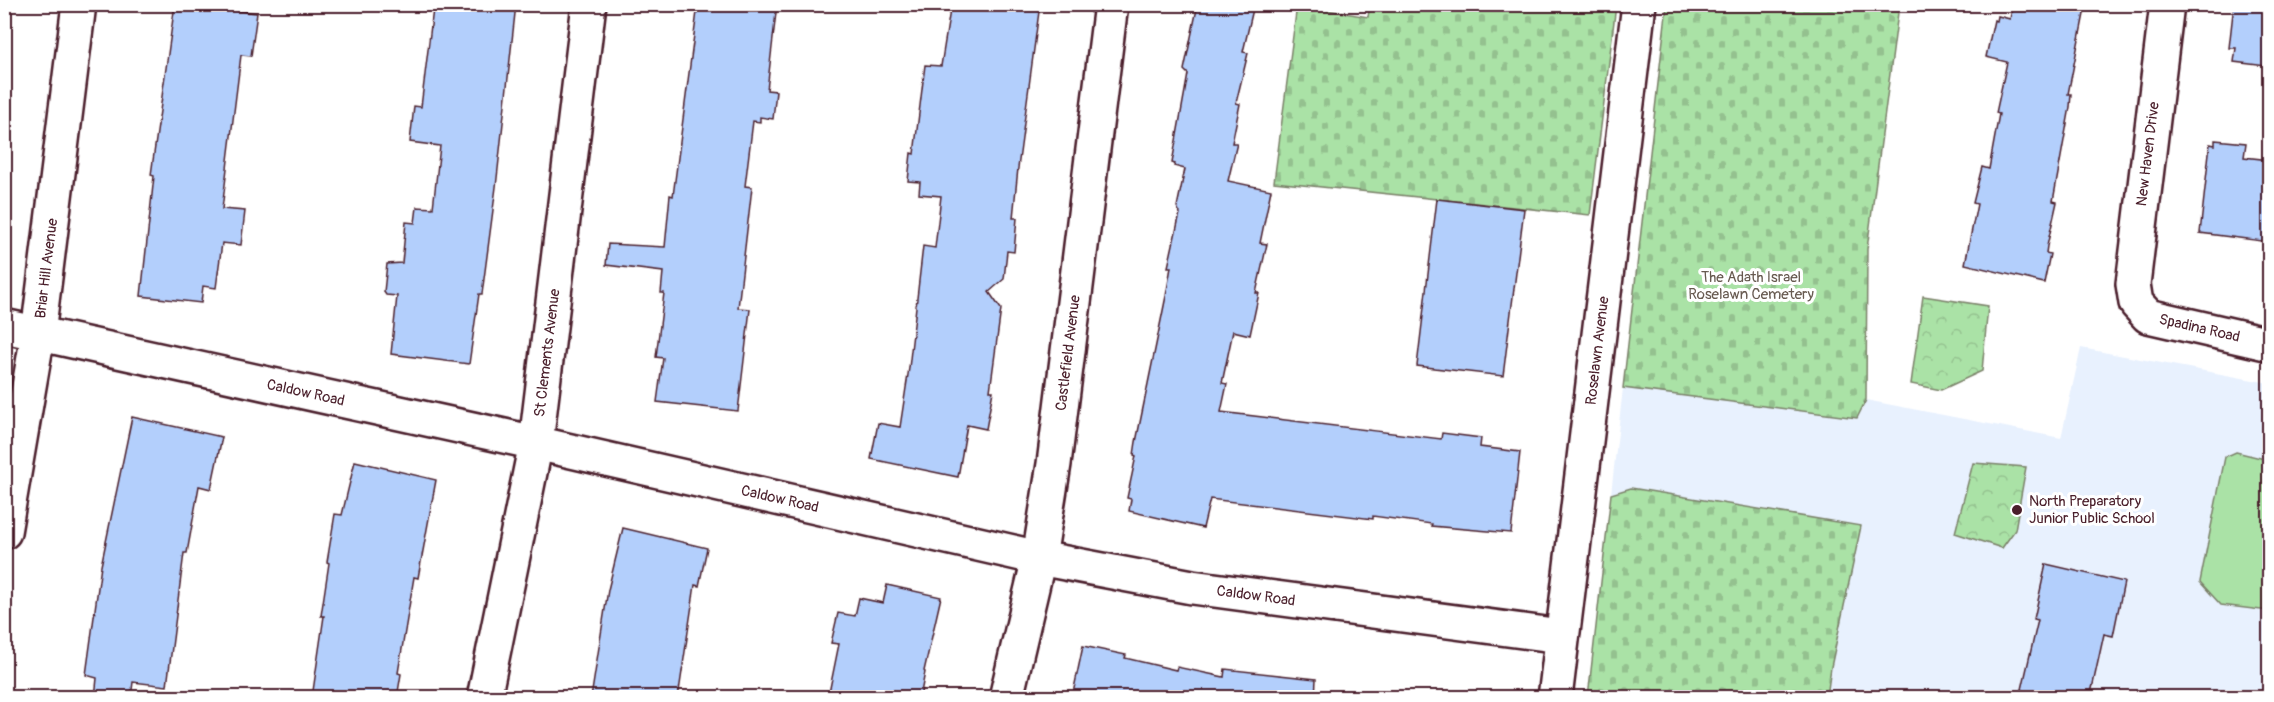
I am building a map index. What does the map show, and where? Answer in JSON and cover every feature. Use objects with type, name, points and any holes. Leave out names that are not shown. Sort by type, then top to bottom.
[{"type":"street","name":"Briar Hill Avenue","points":[[4,532],[38,334],[79,4]]},
{"type":"street","name":"St Clements Avenue","points":[[484,698],[536,443],[590,4]]},
{"type":"street","name":"Castlefield Avenue","points":[[1006,698],[1039,558],[1054,464],[1111,4]]},
{"type":"street","name":"Roselawn Avenue","points":[[1555,698],[1639,4]]},
{"type":"street","name":"New Haven Drive","points":[[2136,303],[2133,284],[2167,4]]},
{"type":"street","name":"Spadina Road","points":[[2136,303],[2148,316],[2270,344]]},
{"type":"street","name":"Caldow Road","points":[[4,326],[536,443],[1039,558],[1192,587],[1562,636]]},
{"type":"shaded area","name":"North Preparatory Junior Public School","points":[[2081,348],[2269,383],[2269,697],[1827,697],[1831,667],[1861,526],[1631,488],[1611,494],[1623,388],[1857,418],[1866,400],[2061,438]]},
{"type":"green space","points":[[1297,5],[1368,17],[1370,5],[1616,5],[1590,215],[1274,182]]},
{"type":"green space","name":"The Adath Israel Roselawn Cemetery","points":[[1667,5],[1899,5],[1867,249],[1866,400],[1857,418],[1623,388]]},
{"type":"green space","points":[[1923,296],[1988,306],[1982,371],[1941,390],[1911,384]]},
{"type":"green space","points":[[2236,452],[2269,460],[2269,611],[2221,605],[2200,582],[2225,457]]},
{"type":"green space","points":[[1973,463],[2026,467],[2015,530],[2002,548],[1955,533]]},
{"type":"green space","points":[[1631,488],[1861,526],[1831,667],[1827,697],[1588,697],[1611,494]]},
{"type":"building","points":[[175,4],[232,4],[231,10],[257,13],[251,56],[241,55],[222,209],[245,211],[241,245],[222,243],[216,288],[203,286],[201,303],[141,296],[154,176],[151,175]]},
{"type":"building","points":[[463,4],[516,4],[496,187],[482,294],[479,294],[469,364],[391,354],[397,296],[386,295],[384,292],[387,264],[402,263],[406,222],[415,223],[417,207],[433,208],[440,146],[410,142],[414,106],[421,107],[433,9],[462,12]]},
{"type":"building","points":[[698,4],[777,4],[767,90],[776,91],[773,119],[760,117],[760,122],[753,121],[745,186],[752,187],[738,308],[750,309],[738,411],[657,402],[663,358],[656,357],[664,293],[661,293],[663,272],[606,265],[608,244],[665,247],[670,195],[673,196]]},
{"type":"building","points":[[951,4],[1040,4],[1018,168],[1013,218],[1017,218],[1014,252],[1007,251],[1004,279],[989,292],[1001,309],[990,391],[993,391],[986,429],[967,425],[958,477],[871,459],[878,423],[900,427],[923,246],[935,248],[941,196],[919,194],[920,182],[908,181],[911,153],[914,154],[925,65],[941,66]]},
{"type":"building","points":[[1198,4],[1231,4],[1253,9],[1243,52],[1248,53],[1236,103],[1240,104],[1232,143],[1237,143],[1228,181],[1271,190],[1260,243],[1267,244],[1256,293],[1259,293],[1250,335],[1233,331],[1222,383],[1227,384],[1221,412],[1441,439],[1442,433],[1481,438],[1480,447],[1520,452],[1511,533],[1431,526],[1432,524],[1373,516],[1373,519],[1210,499],[1203,528],[1129,511],[1131,499],[1127,498],[1136,456],[1134,455],[1136,442],[1166,296],[1171,267],[1168,267],[1180,213],[1177,207],[1185,169],[1174,166],[1175,164],[1172,163],[1188,74],[1184,70]]},
{"type":"building","points":[[2013,4],[2086,4],[2068,94],[2071,94],[2070,107],[2053,201],[2057,202],[2047,246],[2046,253],[2050,254],[2044,283],[1965,264],[1977,204],[1973,203],[1982,167],[1989,169],[1999,114],[1996,113],[2007,62],[1986,57],[1994,20],[1997,21],[1998,16],[2010,19]]},
{"type":"building","points":[[2234,4],[2270,4],[2270,42],[2266,66],[2234,62],[2236,48],[2229,48]]},
{"type":"building","points":[[2215,140],[2246,143],[2244,157],[2270,160],[2270,242],[2200,233],[2210,144],[2215,145]]},
{"type":"building","points":[[1437,199],[1524,209],[1503,376],[1417,366]]},
{"type":"building","points":[[132,417],[222,437],[211,489],[199,486],[187,553],[184,553],[167,686],[133,682],[131,698],[95,698],[97,678],[86,675],[101,566]]},
{"type":"building","points":[[355,461],[436,480],[418,578],[414,577],[398,673],[401,674],[397,698],[312,698],[324,616],[321,616],[329,563],[327,562],[335,514],[342,515]]},
{"type":"building","points":[[623,528],[707,548],[699,586],[695,585],[678,698],[591,698],[608,590]]},
{"type":"building","points":[[2046,564],[2124,582],[2113,636],[2104,634],[2090,698],[2020,698],[2038,620],[2034,619]]},
{"type":"building","points":[[887,585],[941,597],[920,698],[828,698],[839,644],[831,643],[838,613],[855,616],[859,598],[883,603]]},
{"type":"building","points":[[1083,646],[1126,655],[1125,658],[1176,670],[1177,667],[1224,677],[1225,669],[1316,679],[1315,698],[1072,698]]},
{"type":"place","name":"North Preparatory Junior Public School","points":[[2017,510]]}]
